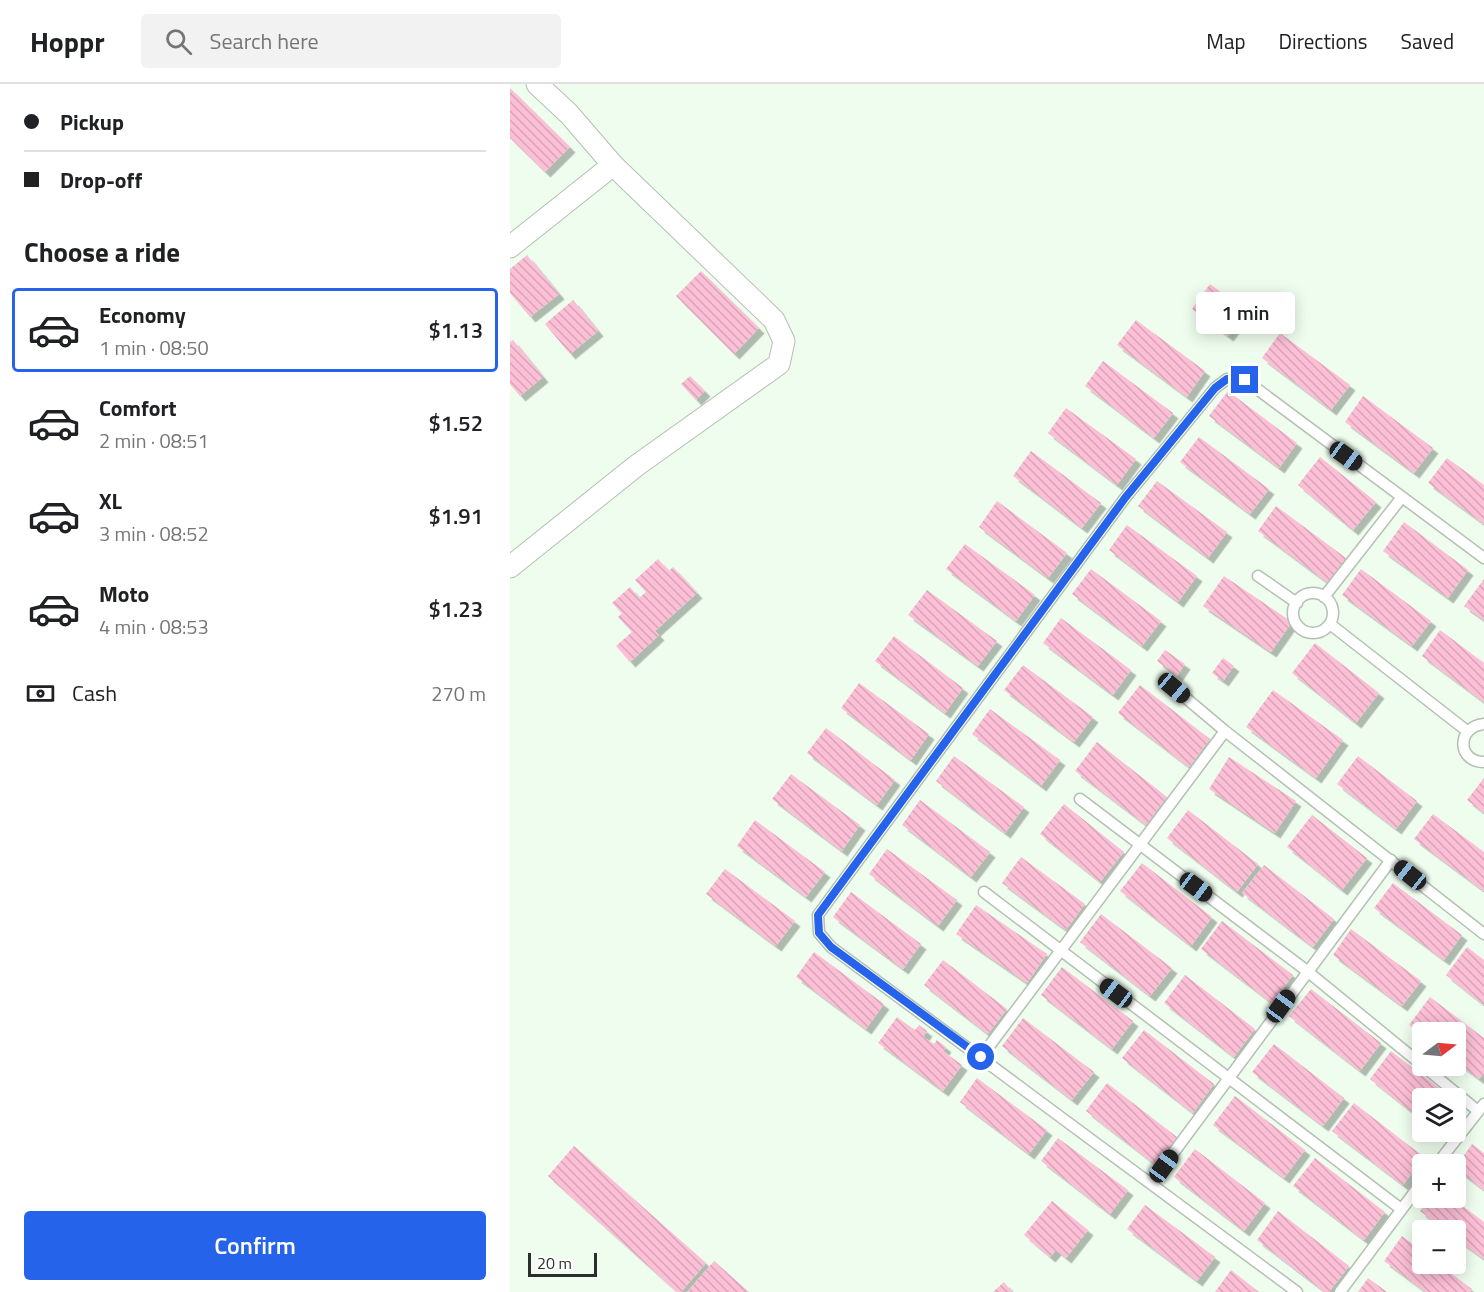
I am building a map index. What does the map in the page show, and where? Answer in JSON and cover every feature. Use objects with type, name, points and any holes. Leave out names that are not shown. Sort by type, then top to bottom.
[{"type":"street","points":[[510,567],[636,466],[779,364],[784,341],[774,320],[613,165],[569,114],[537,84]]},
{"type":"street","points":[[510,247],[613,165]]},
{"type":"lane","points":[[1297,1292],[831,947],[819,933],[818,915],[1125,498],[1215,388],[1227,379],[1245,380],[1484,558]]},
{"type":"lane","points":[[1324,597],[1402,497]]},
{"type":"lane","points":[[1258,576],[1297,603]]},
{"type":"lane","points":[[1309,594],[1324,597],[1330,602],[1332,610],[1333,617],[1330,624],[1317,633],[1303,630],[1293,619],[1297,603],[1309,594]]},
{"type":"lane","points":[[1330,624],[1467,731]]},
{"type":"lane","points":[[1174,688],[1484,934]]},
{"type":"lane","points":[[1484,724],[1474,725],[1463,738],[1463,747],[1467,754],[1473,760],[1484,762]]},
{"type":"lane","points":[[981,1057],[1226,731]]},
{"type":"lane","points":[[1080,799],[1307,970],[1412,1057]]},
{"type":"lane","points":[[1151,1183],[1307,970],[1391,860]]},
{"type":"lane","points":[[984,892],[1401,1209]]},
{"type":"lane","points":[[1437,1076],[1481,1107],[1445,1154]]},
{"type":"lane","points":[[1340,1292],[1412,1195]]},
{"type":"building","points":[[510,88],[570,147],[545,172],[510,138]]},
{"type":"building","points":[[527,255],[559,294],[530,317],[510,293],[510,269]]},
{"type":"building","points":[[701,271],[759,328],[734,354],[676,296]]},
{"type":"building","points":[[1210,284],[1247,311],[1228,336],[1192,309]]},
{"type":"building","points":[[573,300],[598,331],[570,354],[545,324]]},
{"type":"building","points":[[1136,320],[1205,371],[1187,397],[1117,345]]},
{"type":"building","points":[[1280,333],[1350,385],[1331,410],[1262,358]]},
{"type":"building","points":[[513,340],[543,377],[520,396],[510,384],[510,342]]},
{"type":"building","points":[[1103,361],[1173,413],[1154,438],[1085,386]]},
{"type":"building","points":[[690,376],[705,391],[696,400],[681,384]]},
{"type":"building","points":[[1228,391],[1297,443],[1279,468],[1209,416]]},
{"type":"building","points":[[1363,396],[1433,448],[1414,473],[1345,422]]},
{"type":"building","points":[[1066,408],[1136,459],[1117,485],[1048,433]]},
{"type":"building","points":[[1199,437],[1269,489],[1250,514],[1180,462]]},
{"type":"building","points":[[1031,451],[1101,503],[1082,528],[1013,476]]},
{"type":"building","points":[[1320,457],[1376,502],[1353,530],[1298,485]]},
{"type":"building","points":[[1447,458],[1484,485],[1484,524],[1428,483]]},
{"type":"building","points":[[1157,481],[1227,532],[1208,558],[1138,506]]},
{"type":"building","points":[[997,501],[1067,553],[1048,578],[979,527]]},
{"type":"building","points":[[1276,506],[1346,558],[1328,583],[1258,531]]},
{"type":"building","points":[[1404,522],[1468,570],[1448,598],[1383,551]]},
{"type":"building","points":[[1127,525],[1197,576],[1178,602],[1109,550]]},
{"type":"building","points":[[965,544],[1035,595],[1016,621],[946,569]]},
{"type":"building","points":[[658,559],[669,571],[673,567],[697,593],[655,631],[659,635],[630,662],[616,646],[632,632],[618,617],[622,613],[612,603],[630,587],[639,598],[646,592],[635,580]]},
{"type":"building","points":[[1091,569],[1161,621],[1142,646],[1072,594]]},
{"type":"building","points":[[1361,569],[1431,621],[1412,646],[1342,595]]},
{"type":"building","points":[[1224,576],[1292,622],[1271,652],[1203,606]]},
{"type":"building","points":[[1484,579],[1484,620],[1464,606]]},
{"type":"building","points":[[927,590],[997,641],[978,666],[908,615]]},
{"type":"building","points":[[1061,618],[1131,670],[1113,695],[1043,643]]},
{"type":"building","points":[[1440,630],[1484,663],[1484,702],[1422,656]]},
{"type":"building","points":[[894,636],[963,688],[945,713],[875,661]]},
{"type":"building","points":[[1315,643],[1379,693],[1356,723],[1292,673]]},
{"type":"building","points":[[1165,650],[1185,664],[1177,676],[1157,661]]},
{"type":"building","points":[[1223,658],[1234,666],[1223,681],[1212,673]]},
{"type":"building","points":[[1023,665],[1093,717],[1074,742],[1004,690]]},
{"type":"building","points":[[859,683],[929,734],[911,760],[841,708]]},
{"type":"building","points":[[1140,685],[1210,739],[1189,767],[1118,713]]},
{"type":"building","points":[[1273,690],[1343,740],[1316,778],[1246,727]]},
{"type":"building","points":[[990,709],[1060,760],[1041,786],[972,734]]},
{"type":"building","points":[[826,728],[895,780],[877,805],[807,753]]},
{"type":"building","points":[[1097,742],[1167,797],[1146,825],[1075,771]]},
{"type":"building","points":[[954,756],[1024,807],[1005,833],[936,781]]},
{"type":"building","points":[[1358,756],[1417,801],[1396,829],[1337,784]]},
{"type":"building","points":[[1229,757],[1296,801],[1275,833],[1209,789]]},
{"type":"building","points":[[791,774],[860,825],[842,851],[772,799]]},
{"type":"building","points":[[1484,778],[1484,813],[1467,800]]},
{"type":"building","points":[[920,800],[990,852],[971,877],[902,825]]},
{"type":"building","points":[[1064,804],[1124,852],[1100,882],[1040,834]]},
{"type":"building","points":[[1188,810],[1258,864],[1237,892],[1167,838]]},
{"type":"building","points":[[1433,814],[1484,852],[1484,891],[1414,839]]},
{"type":"building","points":[[1312,815],[1367,858],[1342,890],[1287,847]]},
{"type":"building","points":[[755,820],[825,872],[806,897],[737,846]]},
{"type":"building","points":[[887,849],[957,900],[938,926],[869,874]]},
{"type":"building","points":[[1021,857],[1085,904],[1066,930],[1002,883]]},
{"type":"building","points":[[1142,863],[1212,917],[1191,946],[1120,891]]},
{"type":"building","points":[[1264,865],[1334,919],[1313,947],[1242,893]]},
{"type":"building","points":[[725,869],[795,921],[776,946],[706,894]]},
{"type":"building","points":[[1393,883],[1462,935],[1444,960],[1374,908]]},
{"type":"building","points":[[851,892],[921,944],[903,969],[833,917]]},
{"type":"building","points":[[976,905],[1047,954],[1027,983],[956,934]]},
{"type":"building","points":[[1101,914],[1172,968],[1150,996],[1080,942]]},
{"type":"building","points":[[1222,921],[1293,975],[1272,1003],[1201,949]]},
{"type":"building","points":[[1351,929],[1421,981],[1402,1006],[1333,955]]},
{"type":"building","points":[[1467,947],[1484,960],[1484,1005],[1446,975]]},
{"type":"building","points":[[814,952],[884,1004],[866,1029],[796,977]]},
{"type":"building","points":[[943,960],[1007,1009],[988,1034],[924,985]]},
{"type":"building","points":[[1062,967],[1133,1021],[1112,1049],[1041,995]]},
{"type":"building","points":[[1185,975],[1255,1029],[1234,1057],[1164,1003]]},
{"type":"building","points":[[1311,989],[1381,1043],[1360,1071],[1289,1016]]},
{"type":"building","points":[[1430,997],[1463,1022],[1412,1022],[1412,1027],[1409,1025]]},
{"type":"building","points":[[897,1017],[915,1030],[919,1025],[927,1031],[923,1037],[934,1044],[937,1040],[946,1047],[943,1051],[962,1065],[943,1091],[878,1043]]},
{"type":"building","points":[[1023,1018],[1094,1072],[1072,1100],[1002,1046]]},
{"type":"building","points":[[1466,1024],[1484,1038],[1484,1073],[1479,1079],[1466,1069]]},
{"type":"building","points":[[1144,1030],[1214,1084],[1193,1113],[1122,1058]]},
{"type":"building","points":[[1274,1044],[1344,1098],[1323,1126],[1252,1072]]},
{"type":"building","points":[[1391,1051],[1412,1067],[1412,1076],[1423,1076],[1439,1088],[1412,1088],[1412,1112],[1370,1079]]},
{"type":"building","points":[[977,1078],[1047,1130],[1029,1154],[960,1102]]},
{"type":"building","points":[[1107,1083],[1177,1137],[1156,1165],[1086,1111]]},
{"type":"building","points":[[1235,1096],[1305,1150],[1284,1178],[1213,1125]]},
{"type":"building","points":[[1354,1103],[1420,1154],[1412,1154],[1412,1173],[1403,1185],[1332,1131]]},
{"type":"building","points":[[1058,1138],[1128,1190],[1110,1214],[1041,1161]]},
{"type":"building","points":[[1472,1144],[1484,1153],[1484,1190],[1466,1176],[1465,1154]]},
{"type":"building","points":[[574,1146],[706,1263],[681,1292],[677,1292],[548,1176]]},
{"type":"building","points":[[1195,1149],[1265,1203],[1244,1231],[1174,1177]]},
{"type":"building","points":[[1315,1158],[1385,1212],[1364,1240],[1293,1186]]},
{"type":"building","points":[[1052,1201],[1088,1230],[1066,1258],[1056,1250],[1050,1257],[1024,1235]]},
{"type":"building","points":[[1145,1205],[1215,1257],[1197,1281],[1127,1229]]},
{"type":"building","points":[[1422,1208],[1466,1208],[1484,1222],[1484,1259],[1466,1246],[1466,1220],[1432,1220],[1420,1211]]},
{"type":"building","points":[[1278,1211],[1349,1266],[1329,1292],[1325,1292],[1257,1240]]},
{"type":"building","points":[[1402,1236],[1412,1244],[1412,1274],[1452,1274],[1472,1289],[1470,1292],[1426,1292],[1384,1261]]},
{"type":"building","points":[[714,1261],[749,1292],[687,1292]]},
{"type":"building","points":[[1231,1270],[1259,1292],[1215,1292]]},
{"type":"building","points":[[1368,1278],[1387,1292],[1358,1292]]},
{"type":"building","points":[[1004,1282],[1012,1292],[993,1292]]},
{"type":"route","points":[[981,1057],[831,947],[819,933],[818,915],[1125,498],[1215,388],[1227,379],[1245,380]]}]
